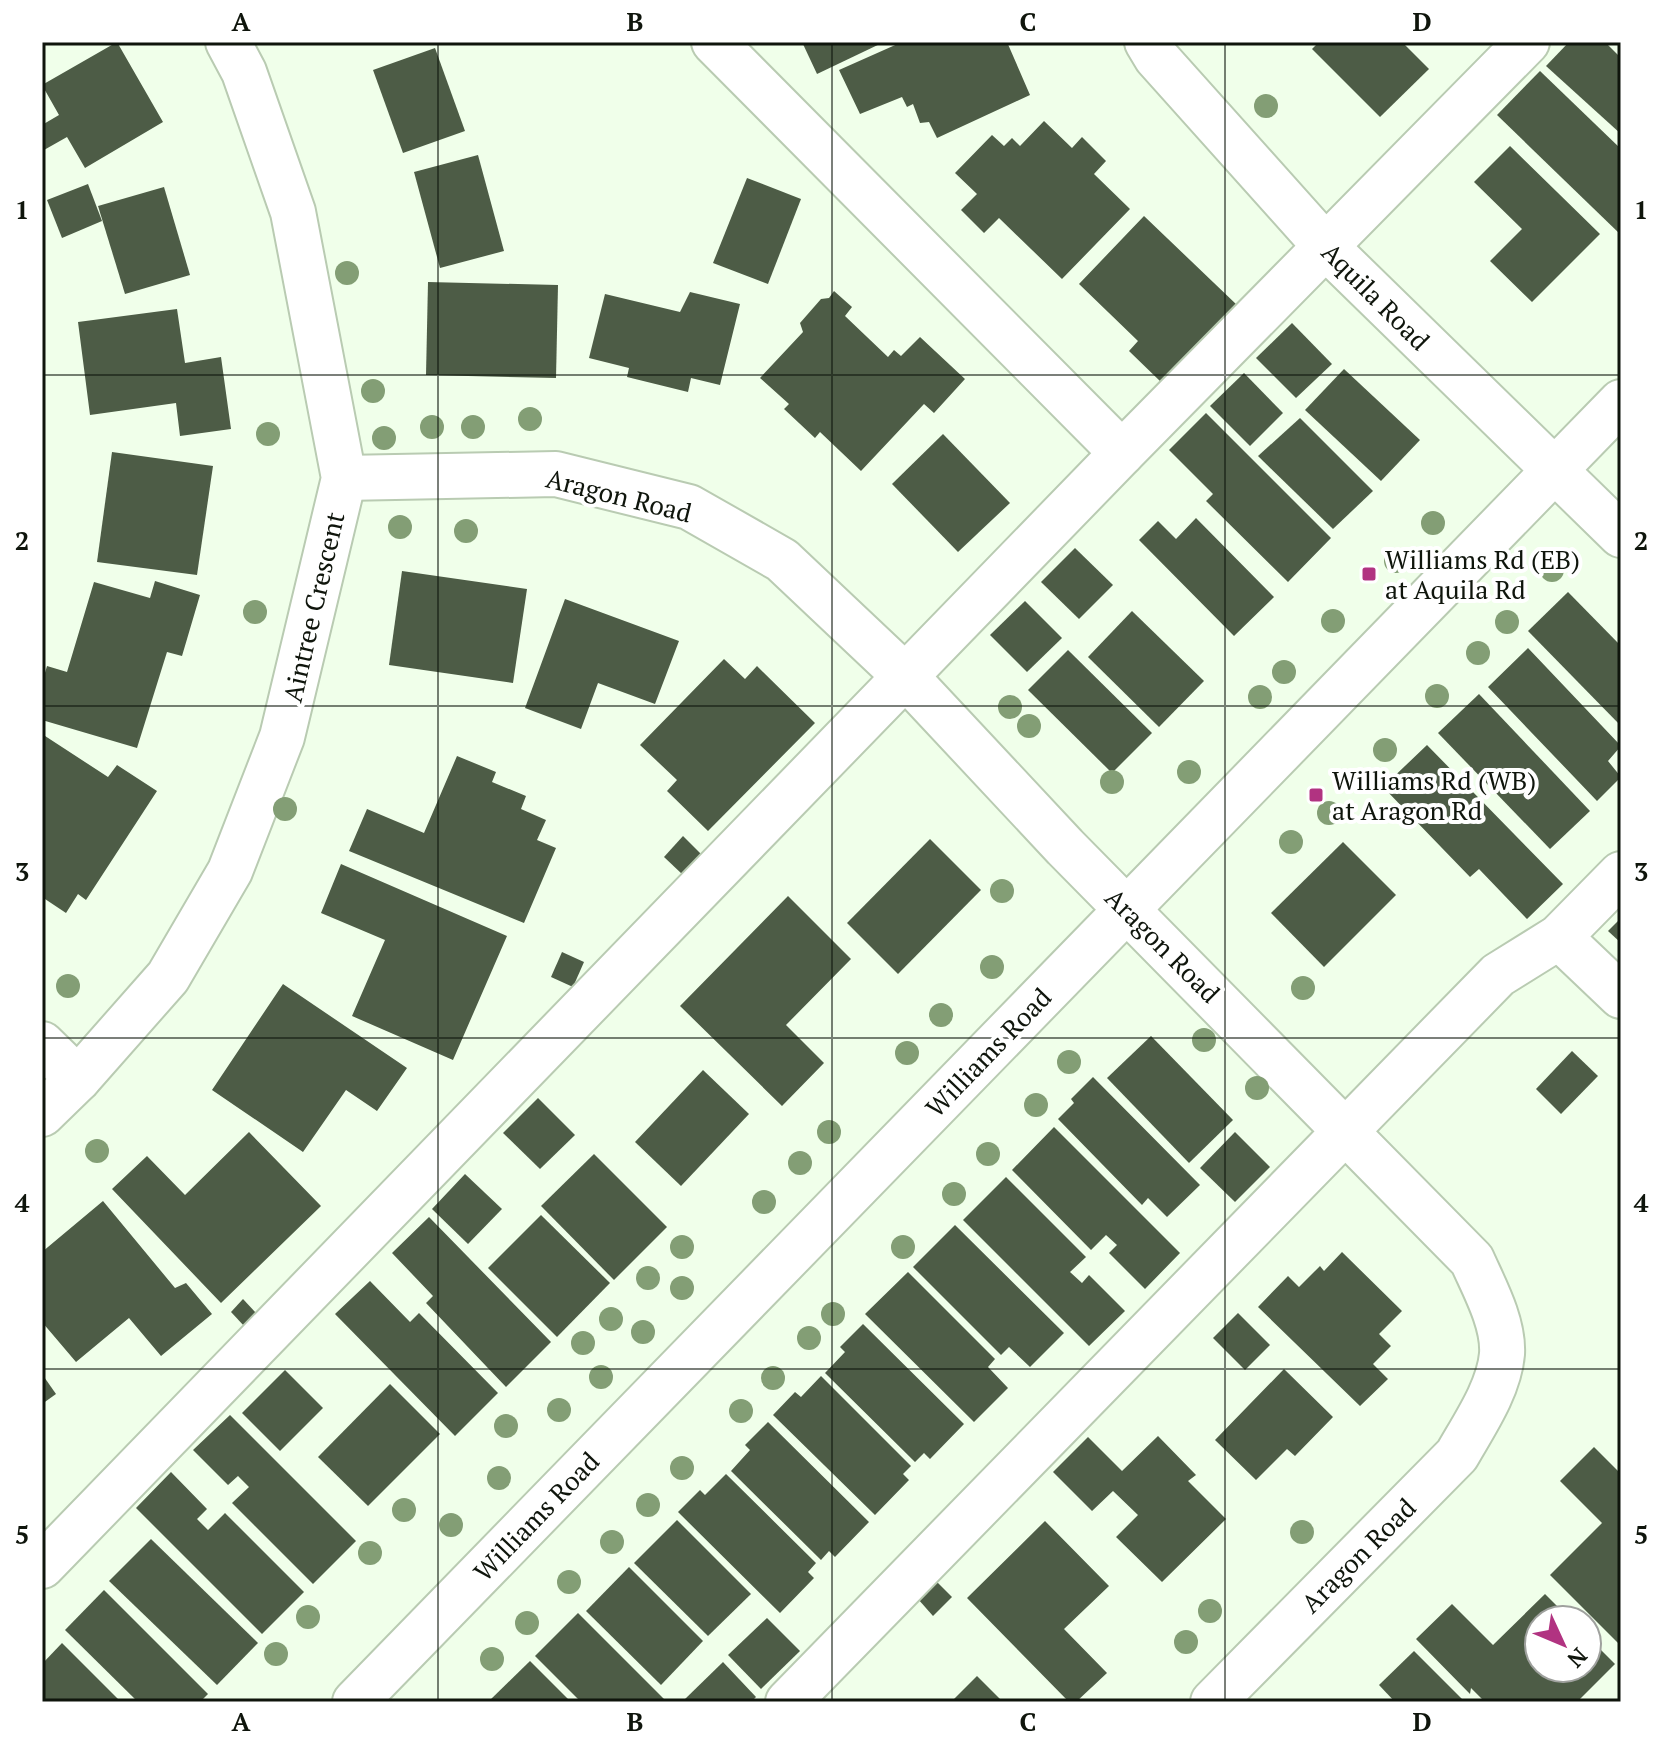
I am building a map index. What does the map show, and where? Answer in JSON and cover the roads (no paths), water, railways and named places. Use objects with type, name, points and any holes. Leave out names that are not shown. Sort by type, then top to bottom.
[{"type":"street","name":"Aintree Crescent","points":[[42,1114],[78,1079],[168,977],[230,871],[282,737],[344,478],[293,212],[244,72],[228,42]]},
{"type":"street","points":[[714,42],[1122,453]]},
{"type":"street","name":"Aquila Road","points":[[1147,42],[1156,57],[1327,248],[1621,535]]},
{"type":"street","points":[[42,1566],[1122,453],[1527,42]]},
{"type":"street","name":"Williams Road","points":[[355,1702],[1621,402]]},
{"type":"street","name":"Aragon Road","points":[[344,478],[556,474],[689,507],[782,560],[907,678],[1472,1260],[1493,1308],[1502,1353],[1485,1405],[1457,1455],[1213,1702]]},
{"type":"street","points":[[788,1702],[1498,975],[1559,937],[1621,874]]},
{"type":"street","points":[[1559,937],[1621,996]]},
{"type":"street","points":[[42,1044],[78,1079]]},
{"type":"place","name":"Williams Rd (EB) at Aquila Rd","points":[[1369,574]]},
{"type":"place","name":"Williams Rd (WB) at Aragon Rd","points":[[1316,795]]}]
